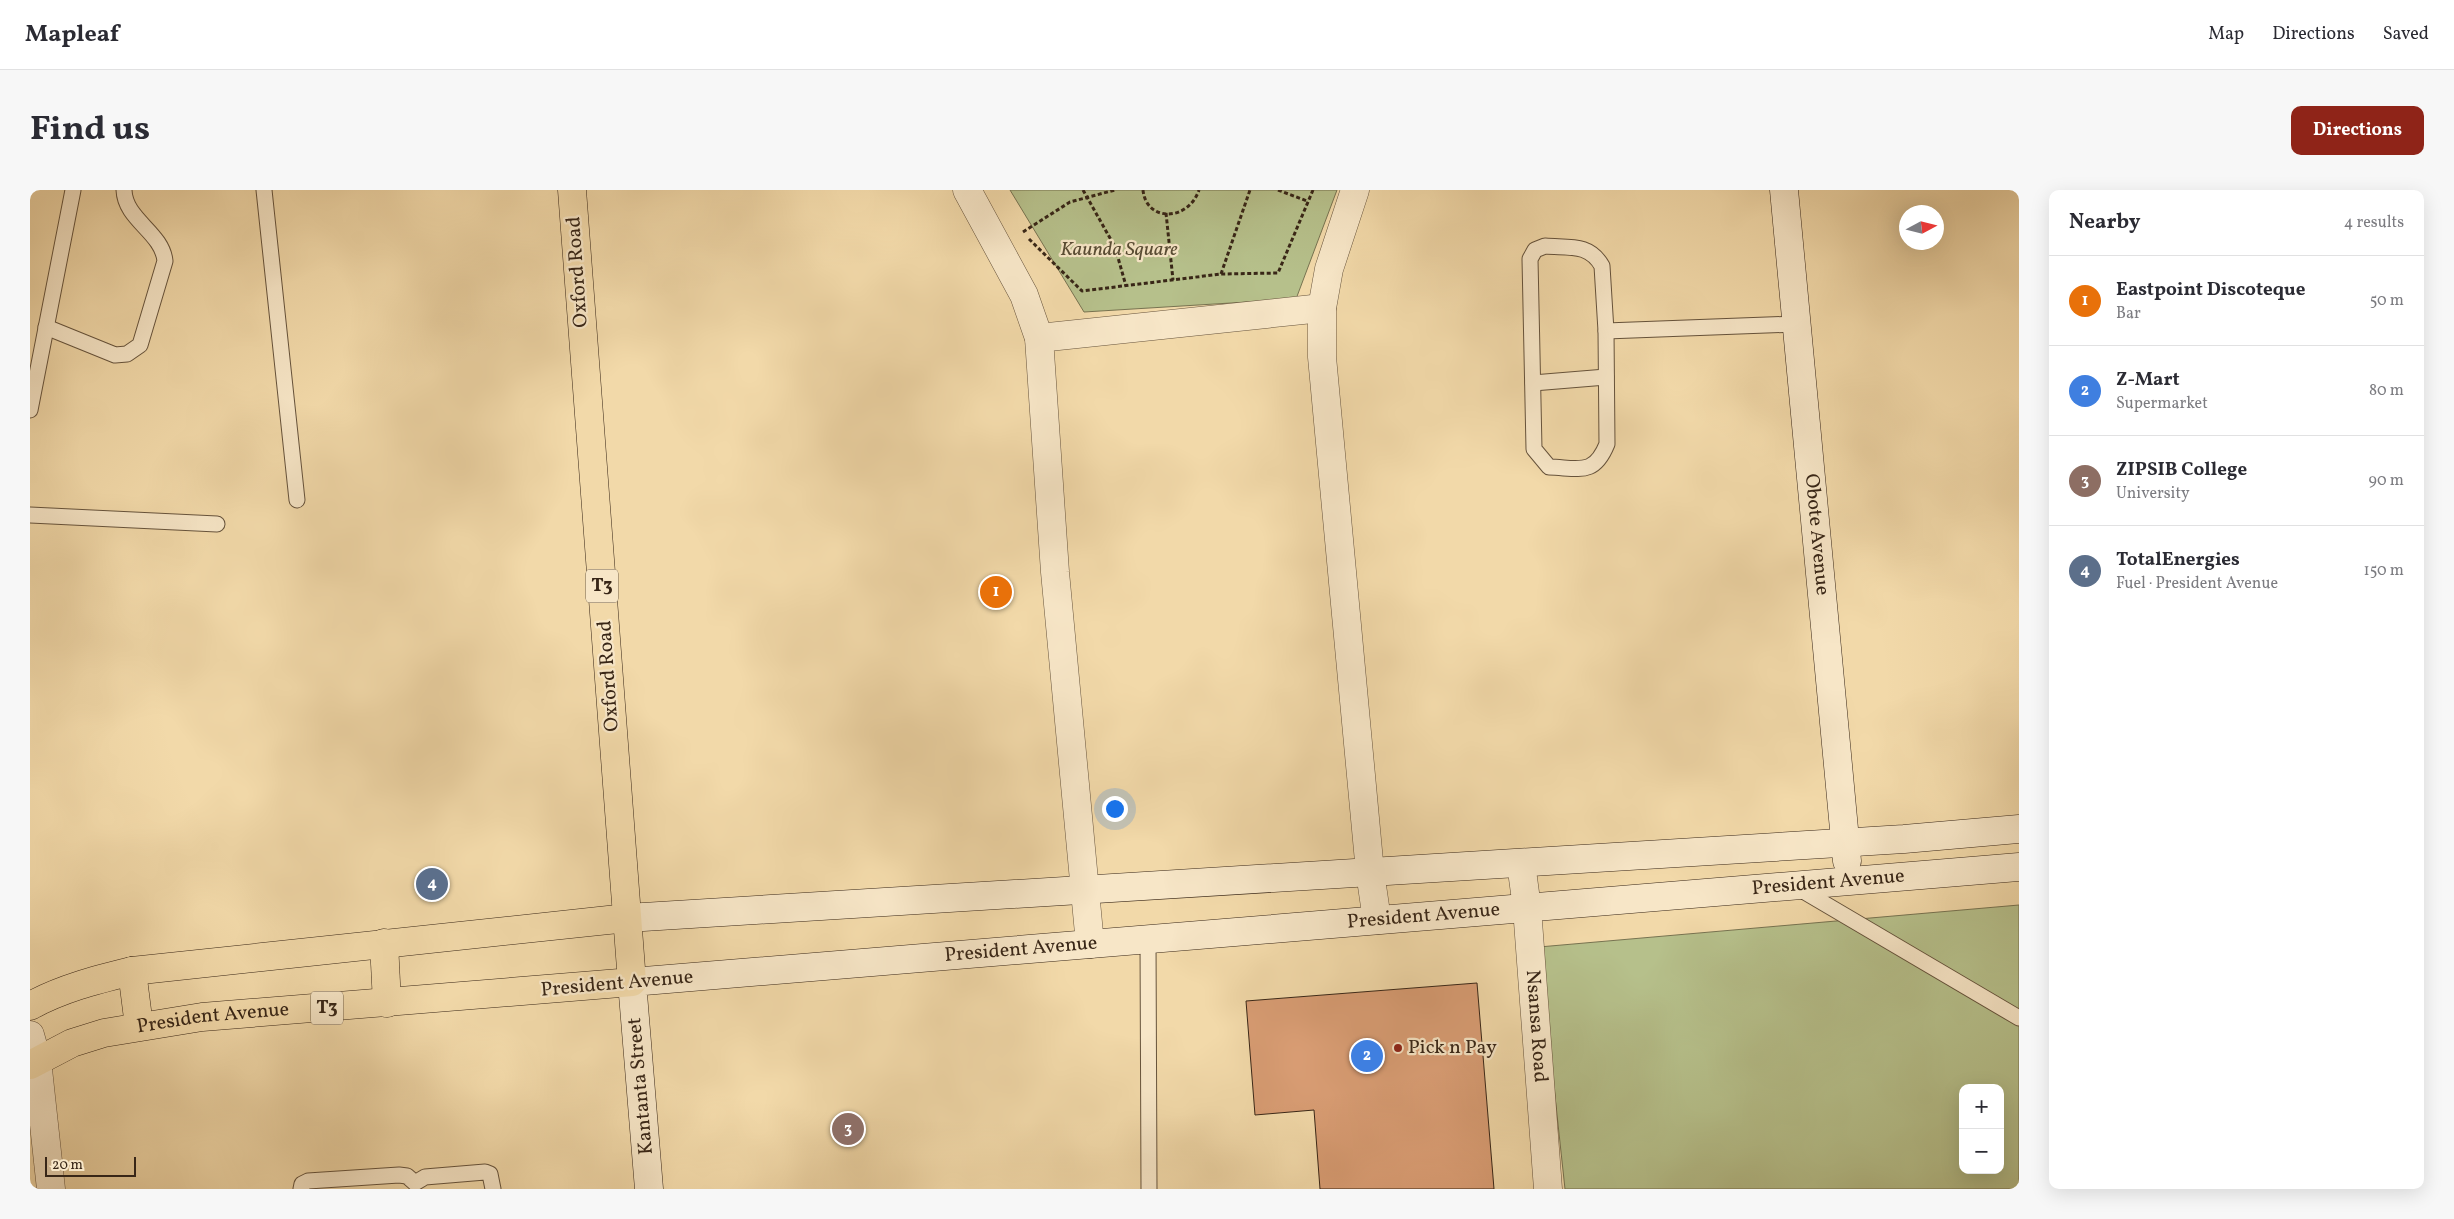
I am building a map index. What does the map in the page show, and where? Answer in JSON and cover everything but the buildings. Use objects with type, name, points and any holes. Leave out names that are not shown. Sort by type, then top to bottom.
[{"type":"highway","name":"Oxford Road","points":[[572,190],[632,982]]},
{"type":"highway","name":"President Avenue","points":[[30,1006],[51,995],[82,983],[132,971],[627,918]]},
{"type":"highway","points":[[384,943],[387,1003]]},
{"type":"highway","points":[[132,971],[139,1026]]},
{"type":"highway","name":"President Avenue","points":[[32,1054],[139,1026],[202,1017],[632,982]]},
{"type":"street","points":[[967,190],[1024,295],[1039,338],[1055,572],[1090,944]]},
{"type":"street","points":[[1355,190],[1330,269],[1322,308],[1322,357],[1370,872],[1378,920]]},
{"type":"street","name":"Obote Avenue","points":[[1784,190],[1849,881]]},
{"type":"street","points":[[1039,338],[1322,308]]},
{"type":"street","name":"President Avenue","points":[[627,918],[1521,863],[2019,829]]},
{"type":"street","name":"Nsansa Road","points":[[1521,863],[1527,908],[1548,1189]]},
{"type":"street","name":"President Avenue","points":[[632,982],[2019,867]]},
{"type":"street","name":"Kantanta Street","points":[[632,982],[650,1189]]},
{"type":"street","points":[[32,1054],[52,1189]]},
{"type":"lane","points":[[30,410],[72,190]]},
{"type":"lane","points":[[46,328],[115,355],[127,354],[140,345],[164,261],[164,251],[131,211],[124,190]]},
{"type":"lane","points":[[264,190],[297,500]]},
{"type":"lane","points":[[1545,246],[1588,249],[1598,258],[1602,266],[1606,331],[1606,377],[1607,444],[1600,460],[1590,468],[1549,467],[1541,460],[1534,449],[1530,258],[1535,250],[1545,246]]},
{"type":"lane","points":[[1606,331],[1796,324]]},
{"type":"lane","points":[[1533,383],[1606,377]]},
{"type":"lane","points":[[30,515],[216,524]]},
{"type":"lane","points":[[1792,885],[2019,1018]]},
{"type":"lane","points":[[1148,939],[1149,1189]]},
{"type":"lane","points":[[300,1189],[302,1184],[308,1181],[399,1174],[407,1176],[416,1186],[425,1177],[485,1172],[492,1178],[493,1189]]},
{"type":"path","points":[[1083,190],[1115,247],[1126,286]]},
{"type":"path","points":[[1022,232],[1070,202],[1115,190]]},
{"type":"path","points":[[1142,190],[1143,197],[1148,205],[1166,213],[1177,214],[1187,209],[1194,202],[1199,190]]},
{"type":"path","points":[[1221,274],[1250,190]]},
{"type":"path","points":[[1278,190],[1308,201]]},
{"type":"path","points":[[1017,224],[1022,232],[1082,291],[1221,274],[1278,273],[1313,190]]},
{"type":"path","points":[[1166,213],[1173,280]]},
{"type":"green space","name":"Kaunda Square","points":[[1010,190],[1337,190],[1296,299],[1084,312]]},
{"type":"green space","points":[[2019,905],[2019,1189],[1565,1189],[1539,947]]},
{"type":"place","name":"Eastpoint Discoteque","points":[[996,592]]},
{"type":"place","name":"TotalEnergies","points":[[432,884]]},
{"type":"place","name":"Pick n Pay","points":[[1398,1048]]},
{"type":"place","name":"Z-Mart","points":[[1367,1056]]},
{"type":"place","name":"ZIPSIB College","points":[[848,1129]]}]
